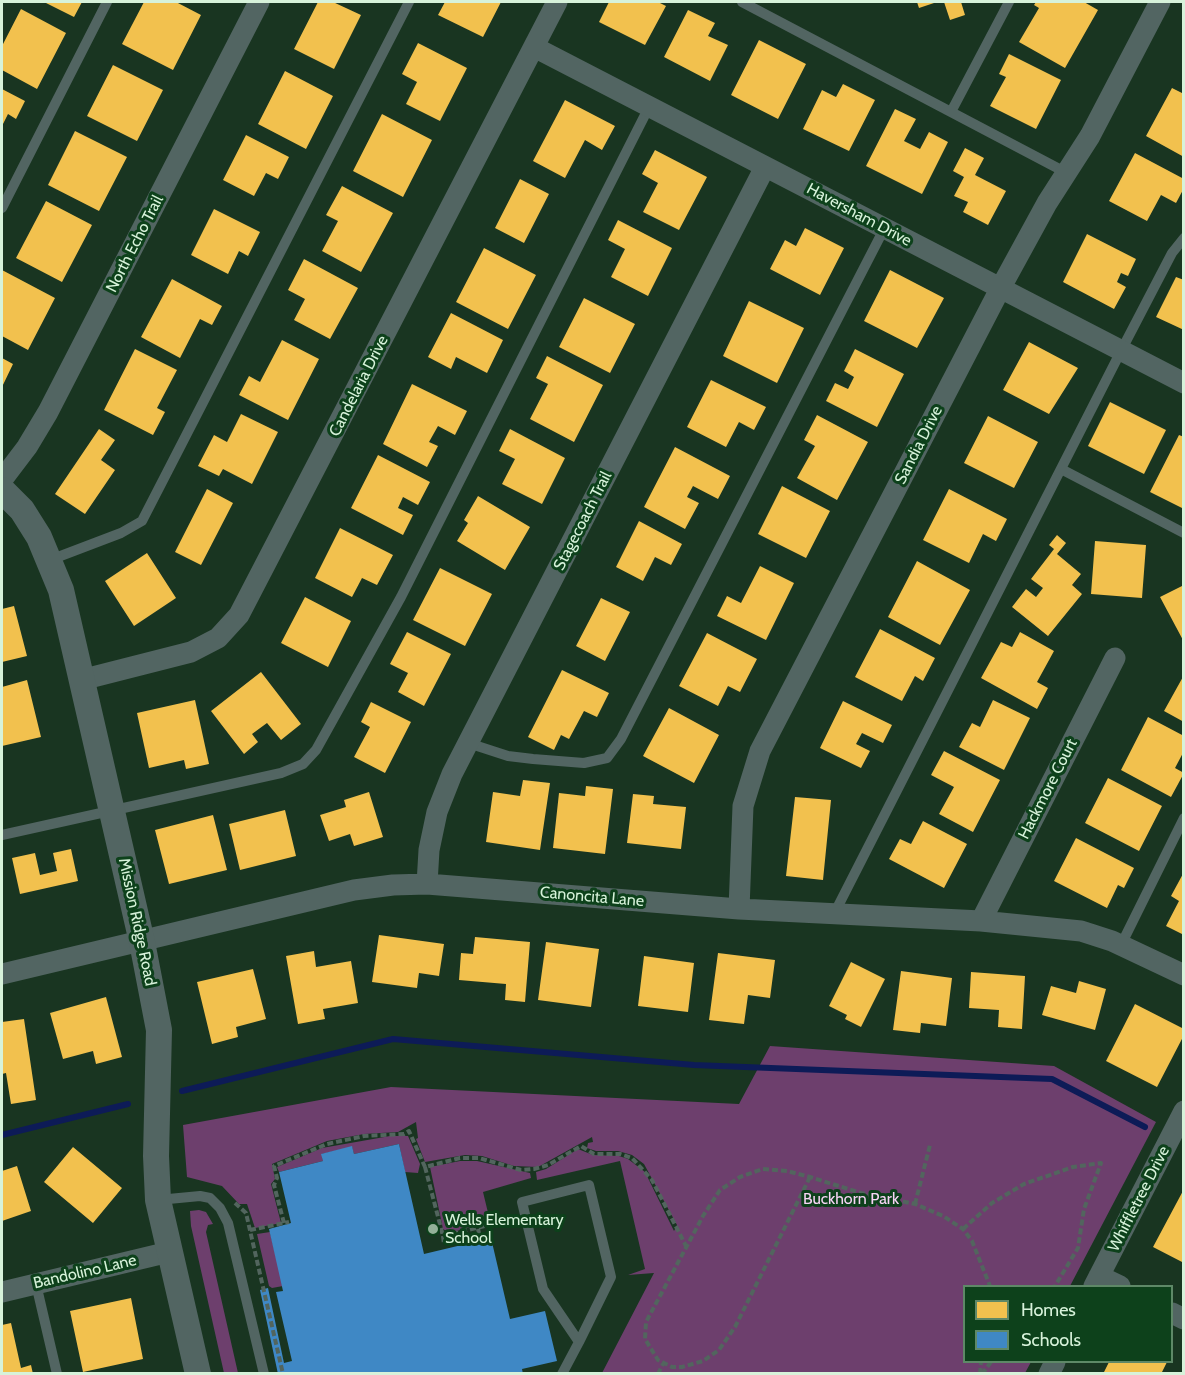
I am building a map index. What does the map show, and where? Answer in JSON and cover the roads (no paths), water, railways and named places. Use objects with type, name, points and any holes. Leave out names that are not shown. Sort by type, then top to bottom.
[{"type":"street","name":"North Echo Trail","points":[[2,480],[27,447],[48,412],[259,2]]},
{"type":"street","name":"Candelaria Drive","points":[[81,680],[191,652],[218,638],[240,615],[557,2]]},
{"type":"street","name":"Sandia Drive","points":[[739,909],[743,806],[760,751],[1000,289],[1065,172],[1090,136],[1160,2]]},
{"type":"street","name":"Haversham Drive","points":[[534,47],[1184,383]]},
{"type":"street","name":"Stagecoach Trail","points":[[427,884],[429,850],[437,812],[468,743],[765,166]]},
{"type":"street","name":"Mission Ridge Road","points":[[2,489],[22,510],[50,560],[68,620],[142,942],[159,1030],[156,1156],[158,1200],[198,1374]]},
{"type":"street","name":"Hackmore Court","points":[[981,921],[1115,658]]},
{"type":"street","name":"Canoncita Lane","points":[[2,974],[354,890],[427,884],[739,909],[981,921],[1081,931],[1121,945],[1184,975]]},
{"type":"street","name":"Whiffletree Drive","points":[[1097,1281],[1184,1111]]},
{"type":"street","name":"Bandolino Lane","points":[[2,1292],[169,1252]]},
{"type":"street","points":[[1097,1281],[1112,1285]]},
{"type":"lane","points":[[2,208],[107,2]]},
{"type":"lane","points":[[50,560],[121,533],[142,521],[410,2]]},
{"type":"lane","points":[[742,2],[952,110],[1065,172]]},
{"type":"lane","points":[[952,110],[1009,2]]},
{"type":"lane","points":[[2,835],[281,773],[303,764],[316,750],[401,597],[649,107]]},
{"type":"lane","points":[[468,743],[508,756],[533,759],[584,763],[607,758],[621,739],[884,229]]},
{"type":"lane","points":[[834,914],[1121,351],[1172,253],[1184,238]]},
{"type":"lane","points":[[1061,470],[1184,533]]},
{"type":"lane","points":[[1121,945],[1184,818]]},
{"type":"lane","points":[[562,1374],[579,1342],[611,1277],[589,1185],[522,1202],[543,1289],[579,1342]]},
{"type":"lane","points":[[158,1200],[200,1196],[210,1198],[220,1208],[228,1223],[264,1374]]},
{"type":"lane","points":[[36,1284],[57,1374]]},
{"type":"waterway","points":[[182,1091],[393,1039],[694,1065],[1052,1079],[1145,1127]]},
{"type":"waterway","points":[[2,1135],[128,1104]]},
{"type":"place","name":"Wells Elementary School","points":[[433,1229]]},
{"type":"park label","name":"Buckhorn Park","points":[[851,1199]]}]
